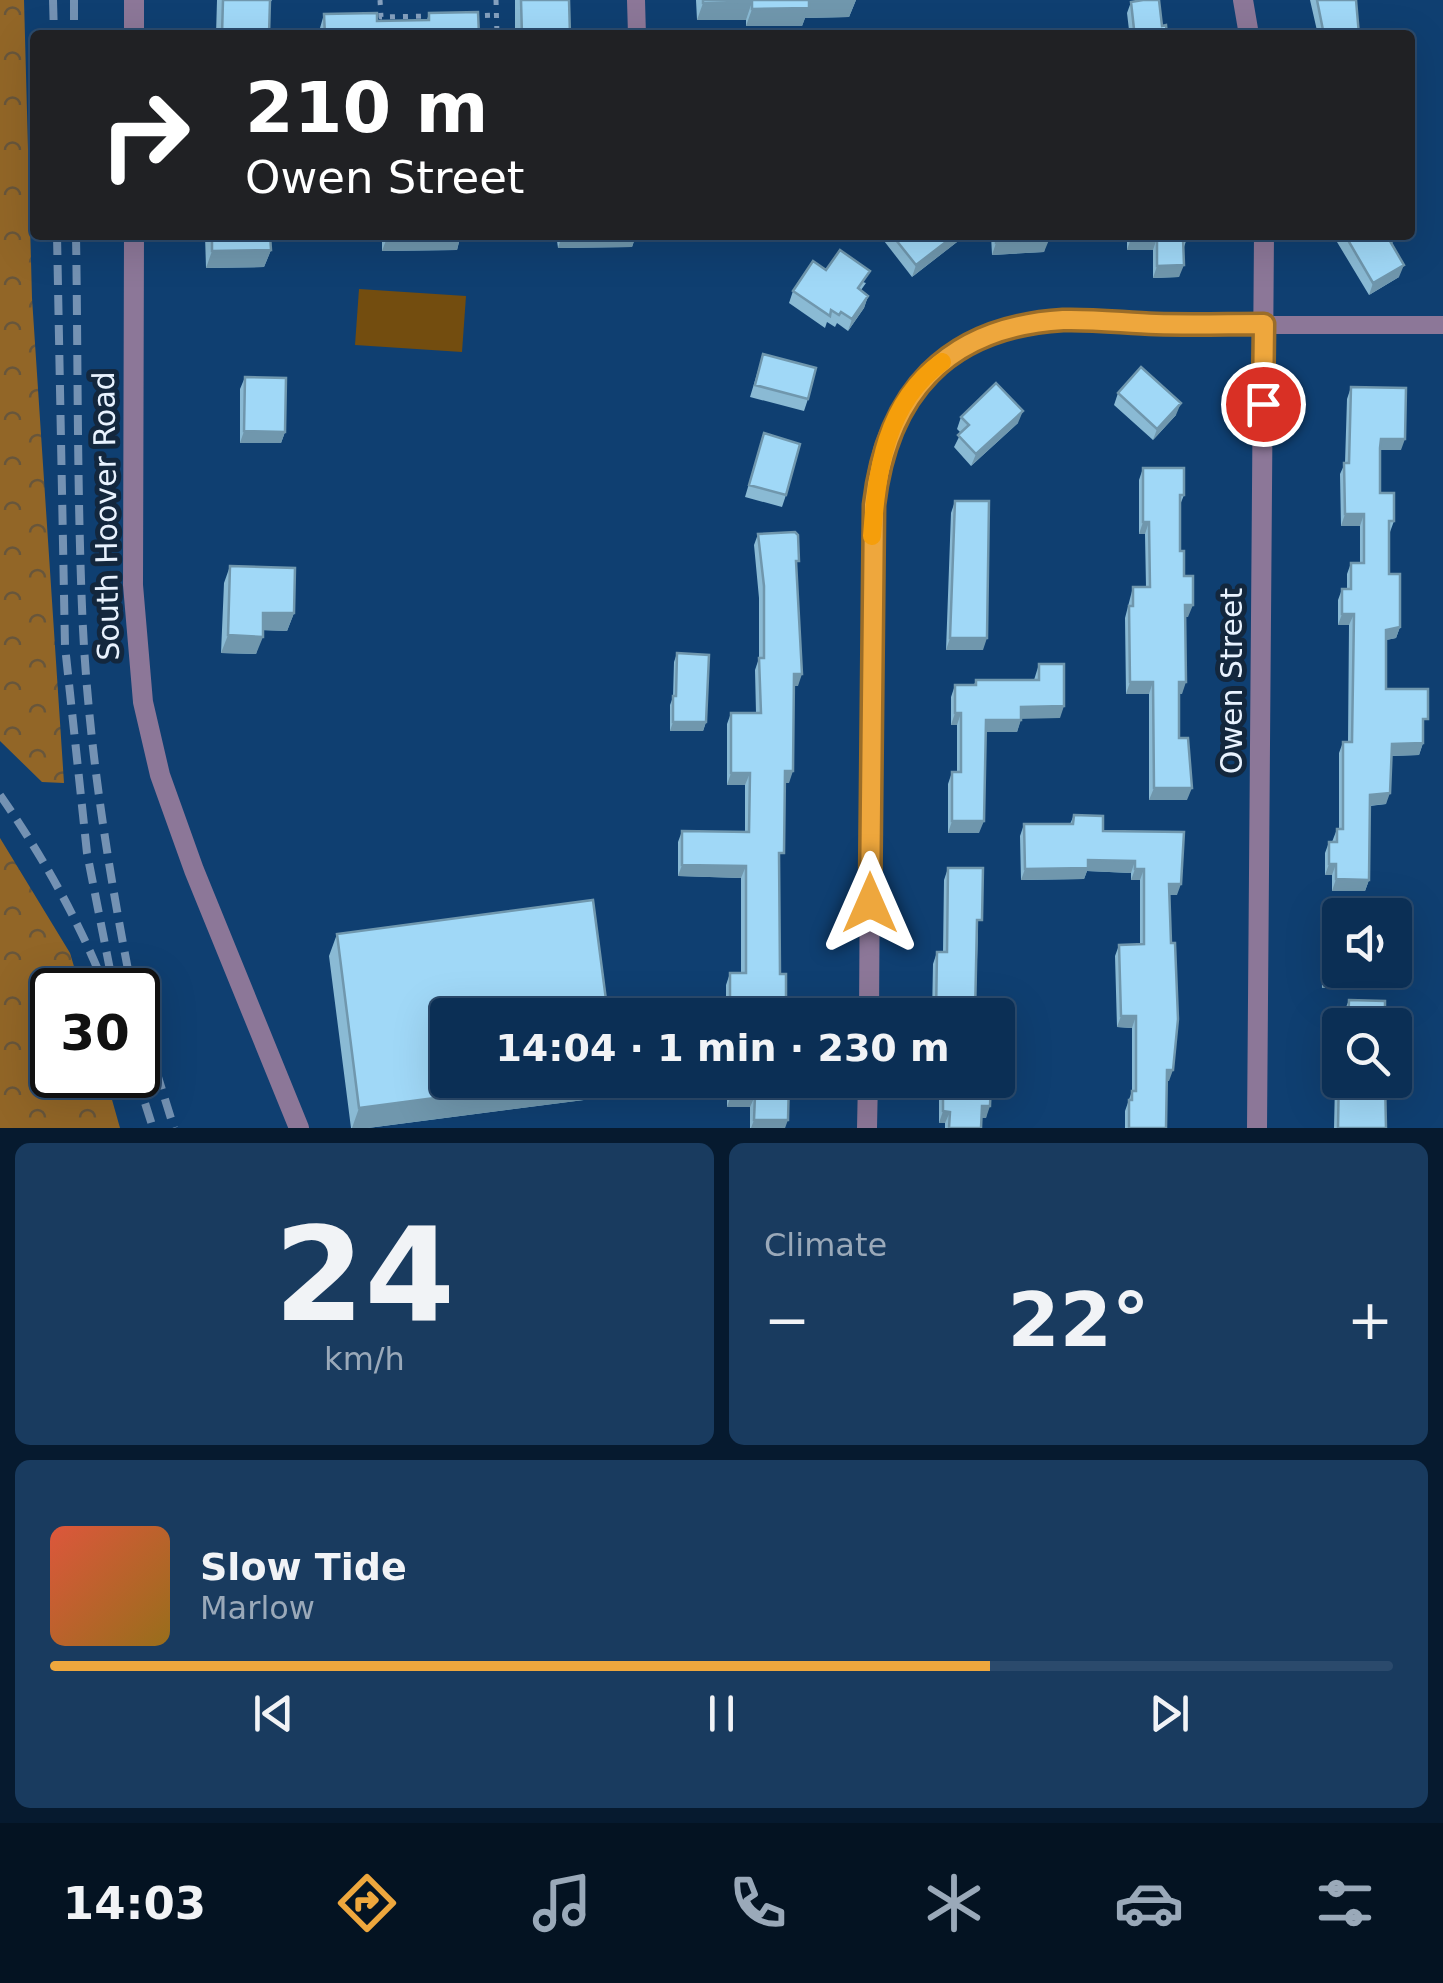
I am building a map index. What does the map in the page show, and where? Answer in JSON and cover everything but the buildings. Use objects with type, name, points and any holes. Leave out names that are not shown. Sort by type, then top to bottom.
[{"type":"street","points":[[134,0],[134,30]]},
{"type":"street","points":[[1243,0],[1248,30]]},
{"type":"street","name":"South Hoover Road","points":[[134,240],[132,585],[143,702],[160,774],[194,870],[298,1128]]},
{"type":"street","name":"Owen Street","points":[[1257,1128],[1264,240]]},
{"type":"street","points":[[869,998],[872,542],[878,467],[904,402],[919,382],[961,350],[1020,325],[1065,320],[1264,324]]},
{"type":"street","points":[[868,1098],[868,1128]]},
{"type":"lane","points":[[636,0],[637,30]]},
{"type":"lane","points":[[1264,324],[1443,325]]},
{"type":"path","points":[[380,0],[381,17],[438,16]]},
{"type":"path","points":[[496,0],[497,30]]},
{"type":"path","points":[[458,16],[496,15]]},
{"type":"green space","points":[[0,0],[24,0],[32,298],[64,783],[42,782],[0,741]]},
{"type":"green space","points":[[0,838],[70,953],[74,968],[30,968],[30,1098],[112,1098],[120,1128],[0,1128]]},
{"type":"shaded area","points":[[359,289],[466,296],[462,352],[355,345]]},
{"type":"railway","points":[[53,0],[54,30]]},
{"type":"railway","points":[[74,0],[74,30]]},
{"type":"railway","points":[[57,240],[65,646],[87,853],[110,968]]},
{"type":"railway","points":[[76,240],[79,514],[88,704],[128,968]]},
{"type":"railway","points":[[0,795],[57,886],[97,968]]},
{"type":"railway","points":[[160,1083],[174,1128]]},
{"type":"railway","points":[[143,1098],[153,1128]]},
{"type":"slow traffic","points":[[872,536],[878,467],[888,436],[904,402],[942,362]]},
{"type":"route","points":[[870,903],[874,505],[878,467],[888,436],[904,402],[919,382],[961,350],[1020,325],[1065,320],[1264,324],[1263,404]]}]
